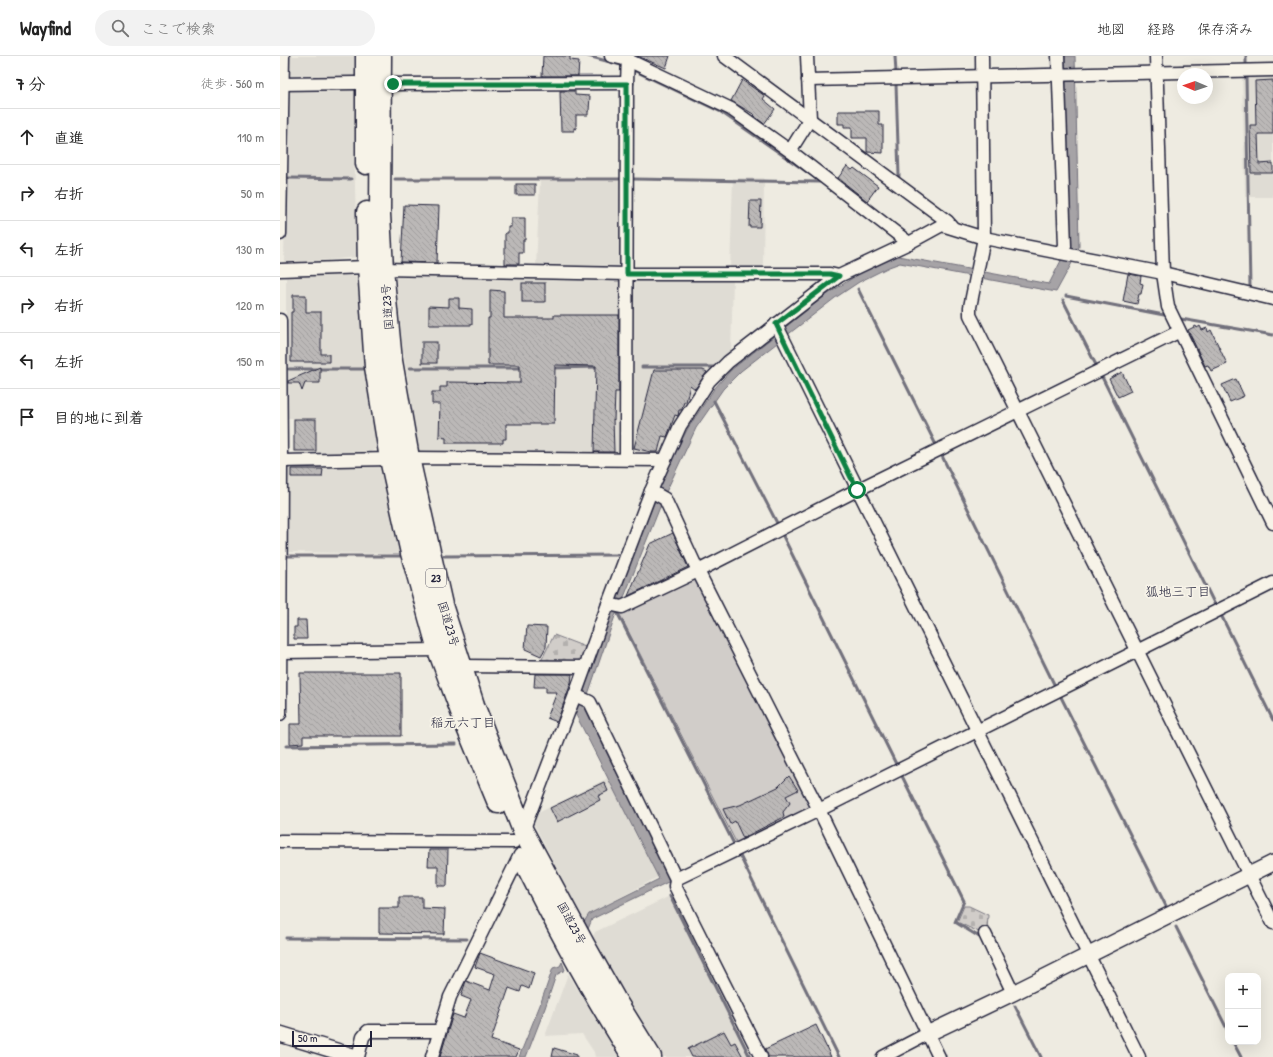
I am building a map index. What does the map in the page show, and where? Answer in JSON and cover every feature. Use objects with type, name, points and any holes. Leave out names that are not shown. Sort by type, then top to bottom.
[{"type":"highway","name":"国道23号","points":[[366,56],[366,158],[375,268],[375,366],[400,458],[442,605],[519,842],[584,944],[615,999],[651,1057]]},
{"type":"highway","name":"国道23号","points":[[375,268],[380,207],[381,56]]},
{"type":"highway","name":"国道23号","points":[[400,458],[411,553],[438,650],[467,728],[551,916],[601,1007],[633,1057]]},
{"type":"street","points":[[280,234],[281,84],[283,56]]},
{"type":"street","points":[[611,56],[628,58],[731,109],[790,151],[909,243]]},
{"type":"street","points":[[724,56],[947,221],[953,229]]},
{"type":"street","points":[[790,151],[810,119],[807,56]]},
{"type":"street","points":[[982,56],[984,238],[970,307],[970,315],[1273,924]]},
{"type":"street","points":[[1058,56],[1065,246],[1061,253]]},
{"type":"street","points":[[1156,56],[1163,273],[1168,307],[1178,332],[1273,523]]},
{"type":"street","points":[[626,459],[628,58]]},
{"type":"street","points":[[808,80],[1273,70]]},
{"type":"street","points":[[281,84],[355,83]]},
{"type":"street","points":[[393,84],[627,84]]},
{"type":"street","points":[[432,1057],[450,997],[519,842],[576,695],[608,604],[651,491],[680,426],[709,381],[728,362],[839,276],[909,243],[942,225],[984,238],[1163,273],[1273,299]]},
{"type":"street","points":[[280,270],[375,268],[627,274],[830,274],[839,276]]},
{"type":"street","points":[[280,320],[280,714]]},
{"type":"street","points":[[776,324],[1139,1057]]},
{"type":"street","points":[[608,604],[622,607],[698,571],[857,490],[1178,332]]},
{"type":"street","points":[[281,461],[400,458],[665,460]]},
{"type":"street","points":[[651,491],[665,499],[698,571],[819,810],[939,1057]]},
{"type":"street","points":[[676,879],[819,810],[1273,583]]},
{"type":"street","points":[[280,652],[438,650]]},
{"type":"street","points":[[462,666],[585,667]]},
{"type":"street","points":[[576,695],[590,702],[676,879],[675,886],[761,1057]]},
{"type":"street","points":[[280,841],[519,842]]},
{"type":"street","points":[[883,1057],[1273,863]]},
{"type":"street","points":[[985,934],[1013,993]]},
{"type":"street","points":[[280,1034],[357,1057],[363,1037],[368,1031],[439,1031]]},
{"type":"shaded area","points":[[288,56],[356,56],[356,79],[288,79]]},
{"type":"shaded area","points":[[1065,56],[1075,56],[1079,246],[1078,252],[1056,292],[900,263],[889,267],[859,282],[835,298],[741,371],[723,389],[696,428],[666,492],[615,616],[584,706],[670,881],[592,919],[588,929],[584,922],[589,914],[659,879],[574,711],[615,600],[670,463],[688,428],[714,389],[731,370],[825,296],[860,273],[898,256],[1049,284],[1069,245]]},
{"type":"shaded area","points":[[1273,76],[1273,197],[1245,197],[1242,77]]},
{"type":"shaded area","points":[[287,87],[356,89],[354,152],[357,257],[300,263],[284,263]]},
{"type":"shaded area","points":[[733,178],[764,178],[763,270],[730,271]]},
{"type":"shaded area","points":[[540,181],[622,181],[622,265],[616,269],[536,267]]},
{"type":"shaded area","points":[[286,275],[359,276],[380,446],[370,452],[317,455],[317,418],[286,418]]},
{"type":"shaded area","points":[[396,277],[622,280],[622,455],[419,452],[402,343]]},
{"type":"shaded area","points":[[733,279],[731,354],[661,456],[632,455],[633,280]]},
{"type":"shaded area","points":[[287,466],[382,466],[402,554],[285,552]]},
{"type":"shaded area","points":[[608,778],[658,877],[589,914],[584,922],[533,822],[536,814]]},
{"type":"shaded area","points":[[670,896],[750,1057],[662,1057],[592,939],[595,932]]},
{"type":"shaded area","points":[[562,962],[565,970],[556,975],[526,1057],[519,1057],[553,968],[560,966]]},
{"type":"shaded area","points":[[568,974],[621,1057],[595,1057],[594,1052],[582,1034],[545,1036]]},
{"type":"green space","points":[[695,578],[811,805],[810,809],[737,844],[619,613],[623,613]]},
{"type":"green space","points":[[554,635],[588,648],[583,662],[541,661]]},
{"type":"green space","points":[[964,906],[969,906],[988,915],[987,931],[981,933],[957,922]]},
{"type":"building","points":[[543,56],[570,56],[570,60],[579,61],[578,76],[542,76]]},
{"type":"building","points":[[637,56],[670,56],[666,68]]},
{"type":"building","points":[[742,80],[765,96],[763,99],[775,109],[764,124],[754,116],[755,115],[731,101]]},
{"type":"building","points":[[1273,80],[1273,134],[1258,134],[1259,164],[1273,163],[1273,173],[1251,173],[1250,125],[1256,125],[1255,81]]},
{"type":"building","points":[[560,91],[575,91],[575,95],[590,96],[588,115],[576,115],[576,129],[574,128],[574,131],[561,131]]},
{"type":"building","points":[[838,111],[879,111],[879,125],[883,125],[883,153],[867,152],[867,138],[852,138],[852,127],[844,127],[844,124],[838,124]]},
{"type":"building","points":[[847,166],[852,170],[854,168],[878,186],[867,201],[838,178]]},
{"type":"building","points":[[516,184],[535,184],[535,195],[516,195]]},
{"type":"building","points":[[750,201],[761,201],[760,227],[749,227]]},
{"type":"building","points":[[404,205],[439,206],[437,263],[401,262]]},
{"type":"building","points":[[511,218],[525,218],[525,240],[523,240],[523,253],[519,253],[519,264],[505,264],[505,233],[508,233],[508,227],[511,227]]},
{"type":"building","points":[[1128,274],[1141,276],[1140,283],[1143,284],[1137,304],[1123,301]]},
{"type":"building","points":[[522,283],[545,283],[545,302],[522,302]]},
{"type":"building","points":[[490,290],[504,291],[504,318],[554,318],[554,315],[619,315],[619,392],[615,392],[614,420],[613,419],[614,452],[594,452],[596,366],[555,365],[554,424],[506,424],[506,439],[503,439],[503,443],[446,443],[446,438],[439,437],[440,404],[432,404],[432,392],[440,392],[440,387],[447,387],[447,382],[520,383],[520,365],[488,365],[488,318],[490,318]]},
{"type":"building","points":[[293,295],[306,295],[306,312],[321,312],[321,354],[329,354],[329,362],[291,362],[291,312],[293,312]]},
{"type":"building","points":[[449,298],[459,298],[459,308],[472,309],[472,325],[429,325],[429,306],[449,307]]},
{"type":"building","points":[[1196,326],[1197,328],[1200,326],[1202,330],[1207,328],[1208,332],[1211,330],[1227,364],[1211,371],[1208,365],[1205,366],[1188,330]]},
{"type":"building","points":[[422,342],[437,342],[437,363],[422,363]]},
{"type":"building","points":[[320,367],[320,383],[305,383],[302,391],[299,383],[288,383],[288,381]]},
{"type":"building","points":[[654,370],[703,370],[707,372],[695,389],[690,385],[686,402],[684,402],[681,410],[679,410],[678,416],[675,415],[667,437],[662,436],[658,452],[634,448]]},
{"type":"building","points":[[1122,372],[1131,391],[1118,397],[1109,379]]},
{"type":"building","points":[[1236,379],[1244,396],[1230,402],[1222,385]]},
{"type":"building","points":[[294,419],[316,419],[316,451],[294,451]]},
{"type":"building","points":[[291,469],[323,469],[322,477],[291,477]]},
{"type":"building","points":[[673,533],[688,567],[628,596],[650,544]]},
{"type":"building","points":[[297,620],[306,620],[307,639],[294,639],[294,627],[297,627]]},
{"type":"building","points":[[527,626],[547,627],[546,647],[541,656],[525,649]]},
{"type":"building","points":[[300,673],[401,673],[401,736],[303,736],[303,743],[290,744],[290,724],[301,724]]},
{"type":"building","points":[[535,674],[572,674],[571,683],[557,722],[547,718],[557,692],[546,692],[546,687],[534,687]]},
{"type":"building","points":[[789,776],[798,790],[786,796],[790,803],[783,812],[784,817],[743,838],[735,821],[730,824],[723,809],[740,805],[778,787]]},
{"type":"building","points":[[604,782],[608,791],[598,796],[600,800],[557,822],[550,808]]},
{"type":"building","points":[[429,850],[448,850],[447,886],[438,886],[438,866],[428,866]]},
{"type":"building","points":[[399,897],[422,897],[422,908],[445,909],[444,934],[379,933],[379,908],[399,908]]},
{"type":"building","points":[[480,953],[534,973],[529,989],[522,986],[520,992],[509,988],[491,1040],[519,1050],[516,1057],[440,1057],[453,1014],[464,1018],[471,1000],[461,996],[466,981],[490,990],[495,974],[475,967]]},
{"type":"building","points":[[816,1025],[831,1057],[768,1057],[765,1049]]},
{"type":"building","points":[[724,1031],[731,1044],[735,1042],[743,1057],[692,1057],[688,1049]]},
{"type":"building","points":[[554,1048],[577,1055],[577,1057],[552,1057]]},
{"type":"waterway","points":[[588,56],[621,65]]},
{"type":"waterway","points":[[895,56],[896,73]]},
{"type":"waterway","points":[[1246,56],[1246,67]]},
{"type":"waterway","points":[[635,71],[721,112],[817,179]]},
{"type":"waterway","points":[[1246,77],[1250,287]]},
{"type":"waterway","points":[[896,84],[899,176]]},
{"type":"waterway","points":[[289,178],[351,179]]},
{"type":"waterway","points":[[395,179],[622,179]]},
{"type":"waterway","points":[[634,179],[821,182]]},
{"type":"waterway","points":[[858,289],[935,443]]},
{"type":"waterway","points":[[1066,296],[1164,315]]},
{"type":"waterway","points":[[1063,300],[1096,365]]},
{"type":"waterway","points":[[1181,319],[1273,335]]},
{"type":"waterway","points":[[552,368],[598,367]]},
{"type":"waterway","points":[[642,367],[715,367]]},
{"type":"waterway","points":[[410,368],[522,368]]},
{"type":"waterway","points":[[289,369],[365,369]]},
{"type":"waterway","points":[[1102,377],[1215,605]]},
{"type":"waterway","points":[[714,401],[777,523]]},
{"type":"waterway","points":[[942,456],[1054,684]]},
{"type":"waterway","points":[[783,536],[896,764]]},
{"type":"waterway","points":[[444,556],[618,555]]},
{"type":"waterway","points":[[285,556],[400,556]]},
{"type":"waterway","points":[[617,612],[734,844]]},
{"type":"waterway","points":[[1222,617],[1273,720]]},
{"type":"waterway","points":[[1061,697],[1166,906]]},
{"type":"waterway","points":[[286,746],[456,744]]},
{"type":"waterway","points":[[902,776],[964,901],[955,922],[981,938]]},
{"type":"waterway","points":[[740,856],[839,1057]]},
{"type":"waterway","points":[[670,896],[750,1057]]},
{"type":"waterway","points":[[1176,927],[1225,1025]]},
{"type":"waterway","points":[[286,938],[467,939]]},
{"type":"waterway","points":[[1015,1006],[1041,1057]]},
{"type":"waterway","points":[[1235,1045],[1241,1057]]},
{"type":"district","name":"狐地三丁目","points":[[1178,591]]},
{"type":"district","name":"稲元六丁目","points":[[463,722]]},
{"type":"route","points":[[393,84],[627,84],[627,274],[830,274],[839,276],[811,299],[776,324],[857,490]]}]
